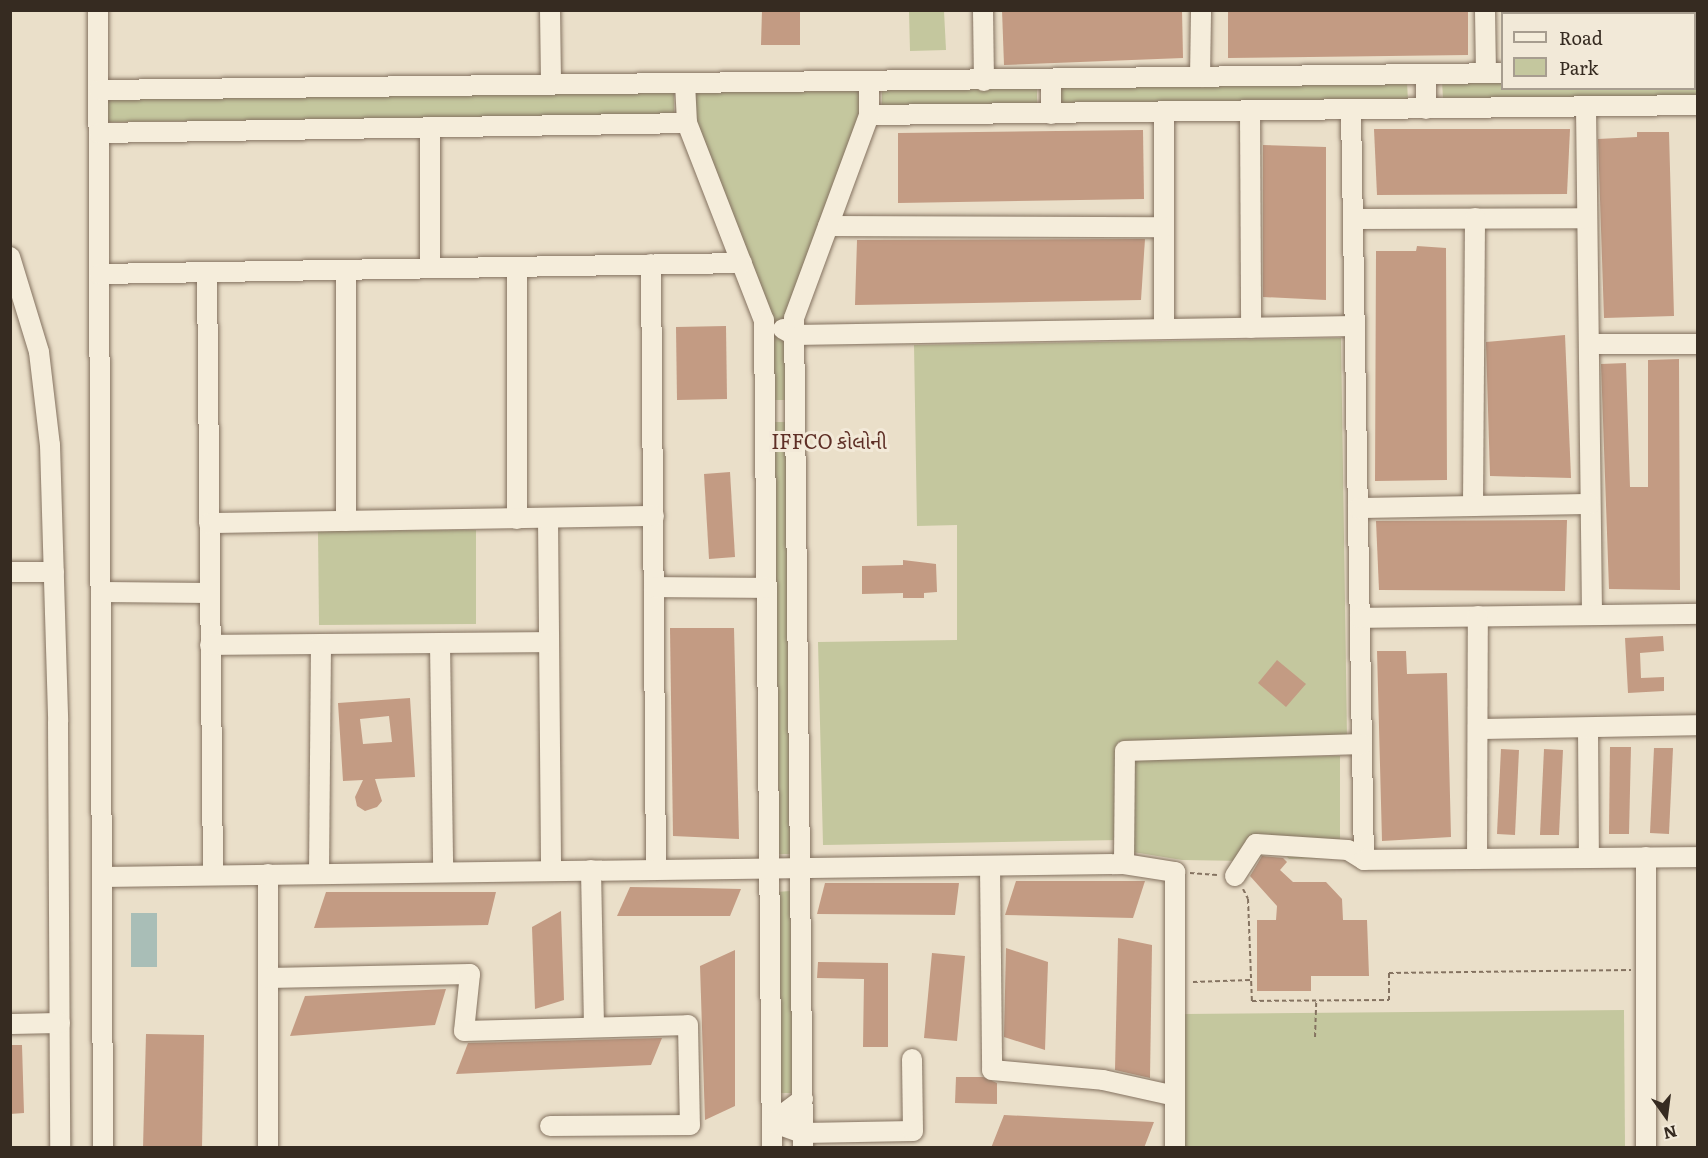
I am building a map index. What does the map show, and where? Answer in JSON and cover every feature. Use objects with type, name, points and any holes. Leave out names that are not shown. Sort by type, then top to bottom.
[{"type":"street","points":[[98,10],[103,1148]]},
{"type":"street","points":[[550,10],[551,84]]},
{"type":"street","points":[[983,10],[984,81]]},
{"type":"street","points":[[1200,77],[1201,10]]},
{"type":"street","points":[[99,90],[551,84],[869,83],[1494,73],[1485,10]]},
{"type":"street","points":[[1426,74],[1426,110]]},
{"type":"street","points":[[1051,80],[1051,114]]},
{"type":"street","points":[[685,83],[687,123],[764,320],[772,1148]]},
{"type":"street","points":[[803,1140],[794,318],[869,115],[869,83]]},
{"type":"street","points":[[869,115],[1351,111],[1698,105]]},
{"type":"street","points":[[1586,107],[1592,615]]},
{"type":"street","points":[[1351,111],[1364,860]]},
{"type":"street","points":[[1250,112],[1251,328]]},
{"type":"street","points":[[1164,113],[1164,329]]},
{"type":"street","points":[[99,133],[687,123]]},
{"type":"street","points":[[430,127],[430,268]]},
{"type":"street","points":[[1473,506],[1475,218]]},
{"type":"street","points":[[1353,219],[1587,218]]},
{"type":"street","points":[[828,226],[1164,227]]},
{"type":"street","points":[[10,256],[39,352],[50,445],[54,572],[60,1148]]},
{"type":"street","points":[[99,274],[742,262]]},
{"type":"street","points":[[651,264],[657,869]]},
{"type":"street","points":[[517,267],[518,519]]},
{"type":"street","points":[[346,270],[346,521]]},
{"type":"street","points":[[207,272],[213,875]]},
{"type":"street","points":[[764,320],[794,335],[1355,326]]},
{"type":"street","points":[[1588,344],[1698,344]]},
{"type":"street","points":[[765,412],[795,411]]},
{"type":"street","points":[[1358,508],[1590,504]]},
{"type":"street","points":[[209,523],[654,516]]},
{"type":"street","points":[[548,518],[551,871]]},
{"type":"street","points":[[10,572],[54,572]]},
{"type":"street","points":[[654,587],[767,588]]},
{"type":"street","points":[[101,592],[210,593]]},
{"type":"street","points":[[1360,618],[1698,614]]},
{"type":"street","points":[[1477,859],[1478,616]]},
{"type":"street","points":[[210,645],[549,642]]},
{"type":"street","points":[[440,643],[444,872]]},
{"type":"street","points":[[319,874],[321,644]]},
{"type":"street","points":[[1478,729],[1698,725]]},
{"type":"street","points":[[1588,728],[1589,858]]},
{"type":"street","points":[[1124,864],[1125,751],[1362,744]]},
{"type":"street","points":[[1235,876],[1256,844],[1348,850],[1364,860],[1698,857]]},
{"type":"street","points":[[1646,857],[1648,970],[1646,1148]]},
{"type":"street","points":[[102,877],[1124,864],[1175,872],[1175,1148]]},
{"type":"street","points":[[990,866],[992,1070],[1103,1080],[1175,1096]]},
{"type":"street","points":[[591,870],[594,1027]]},
{"type":"street","points":[[267,874],[268,1148]]},
{"type":"street","points":[[268,978],[470,974],[464,1031],[688,1025],[690,1125],[550,1126]]},
{"type":"street","points":[[10,1024],[60,1023]]},
{"type":"street","points":[[772,1122],[803,1140],[913,1131],[912,1059]]},
{"type":"street","points":[[772,1122],[803,1099]]},
{"type":"path","points":[[1175,872],[1235,876],[1248,899],[1252,1001],[1389,1000],[1389,973],[1648,970]]},
{"type":"path","points":[[1175,982],[1251,980]]},
{"type":"path","points":[[1315,1037],[1316,1000]]},
{"type":"green space","points":[[909,11],[944,11],[946,50],[910,51]]},
{"type":"green space","points":[[1501,80],[1501,90],[1696,90],[1696,86],[1697,96],[1443,99],[1442,81]]},
{"type":"green space","points":[[1407,82],[1408,101],[1060,105],[1060,86]]},
{"type":"green space","points":[[1037,87],[1037,107],[882,106],[882,88]]},
{"type":"green space","points":[[860,91],[859,115],[788,312],[789,400],[772,400],[770,312],[694,118],[693,92]]},
{"type":"green space","points":[[674,92],[674,116],[105,122],[105,98]]},
{"type":"green space","points":[[1341,338],[1347,738],[1118,742],[1119,840],[823,845],[818,642],[957,640],[957,525],[917,526],[914,345]]},
{"type":"green space","points":[[774,422],[787,422],[793,854],[779,854]]},
{"type":"green space","points":[[476,530],[476,624],[319,625],[318,531]]},
{"type":"green space","points":[[1340,756],[1340,858],[1289,859],[1272,839],[1247,861],[1182,860],[1133,852],[1130,758]]},
{"type":"green space","points":[[790,891],[794,1093],[781,1093],[777,892]]},
{"type":"green space","points":[[1624,1010],[1625,1147],[1185,1147],[1184,1014]]},
{"type":"water","points":[[131,913],[157,913],[157,967],[131,967]]},
{"type":"building","points":[[762,10],[800,10],[800,45],[761,45]]},
{"type":"building","points":[[1002,10],[1182,10],[1183,58],[1004,65]]},
{"type":"building","points":[[1228,10],[1468,10],[1468,55],[1228,58]]},
{"type":"building","points":[[1374,129],[1570,129],[1567,194],[1377,195]]},
{"type":"building","points":[[1143,130],[1144,199],[898,203],[898,133]]},
{"type":"building","points":[[1637,132],[1669,132],[1674,316],[1604,318],[1598,139],[1637,137]]},
{"type":"building","points":[[1263,145],[1326,147],[1326,300],[1263,297]]},
{"type":"building","points":[[1145,239],[1141,300],[855,305],[857,240]]},
{"type":"building","points":[[1417,246],[1446,248],[1447,480],[1375,481],[1376,251],[1416,251]]},
{"type":"building","points":[[726,326],[727,399],[677,400],[676,327]]},
{"type":"building","points":[[1565,335],[1571,478],[1490,476],[1486,342]]},
{"type":"building","points":[[1679,359],[1680,590],[1609,589],[1601,364],[1626,363],[1630,487],[1648,487],[1648,360]]},
{"type":"building","points":[[730,472],[735,557],[709,559],[704,474]]},
{"type":"building","points":[[1567,520],[1565,591],[1379,590],[1376,521]]},
{"type":"building","points":[[903,560],[936,564],[937,592],[924,593],[924,598],[903,598],[903,593],[862,594],[862,566],[903,565]]},
{"type":"building","points":[[670,628],[734,628],[739,839],[673,836]]},
{"type":"building","points":[[1663,636],[1664,651],[1640,653],[1641,678],[1664,677],[1664,691],[1628,693],[1625,638]]},
{"type":"building","points":[[1377,651],[1406,651],[1407,674],[1447,673],[1451,837],[1382,841]]},
{"type":"building","points":[[1277,660],[1306,684],[1286,707],[1258,683]]},
{"type":"building","points":[[410,698],[415,777],[375,779],[382,801],[377,807],[365,811],[357,806],[355,797],[363,780],[343,781],[338,703]],"holes":[[[389,716],[392,742],[363,744],[360,719]]]},
{"type":"building","points":[[1610,747],[1631,747],[1629,834],[1609,834]]},
{"type":"building","points":[[1654,748],[1673,748],[1669,834],[1650,833]]},
{"type":"building","points":[[1501,749],[1519,750],[1515,835],[1497,834]]},
{"type":"building","points":[[1544,749],[1563,750],[1559,835],[1540,835]]},
{"type":"building","points":[[1262,856],[1283,858],[1287,862],[1280,870],[1293,882],[1326,882],[1342,899],[1343,920],[1367,920],[1369,976],[1311,976],[1311,991],[1257,991],[1257,920],[1276,920],[1277,906],[1250,876]]},
{"type":"building","points":[[1016,881],[1145,881],[1133,918],[1005,915]]},
{"type":"building","points":[[825,883],[959,883],[955,915],[817,914]]},
{"type":"building","points":[[630,887],[741,889],[730,916],[617,916]]},
{"type":"building","points":[[326,892],[496,892],[488,925],[314,928]]},
{"type":"building","points":[[561,911],[564,1000],[535,1009],[532,927]]},
{"type":"building","points":[[1118,938],[1152,945],[1150,1078],[1115,1070]]},
{"type":"building","points":[[1006,948],[1048,962],[1045,1050],[1004,1037]]},
{"type":"building","points":[[735,950],[735,1106],[705,1120],[700,966]]},
{"type":"building","points":[[932,953],[965,956],[957,1041],[924,1038]]},
{"type":"building","points":[[818,962],[888,963],[888,1047],[863,1047],[864,979],[817,978]]},
{"type":"building","points":[[446,989],[435,1025],[290,1036],[305,996]]},
{"type":"building","points":[[146,1034],[204,1035],[202,1148],[143,1148]]},
{"type":"building","points":[[662,1038],[651,1065],[456,1074],[468,1043]]},
{"type":"building","points":[[10,1045],[22,1045],[24,1113],[10,1114]]},
{"type":"building","points":[[956,1077],[983,1077],[997,1083],[997,1104],[955,1103]]},
{"type":"building","points":[[1004,1115],[1154,1122],[1144,1148],[991,1148]]},
{"type":"district","name":"IFFCO કોલોની","points":[[829,440]]}]
